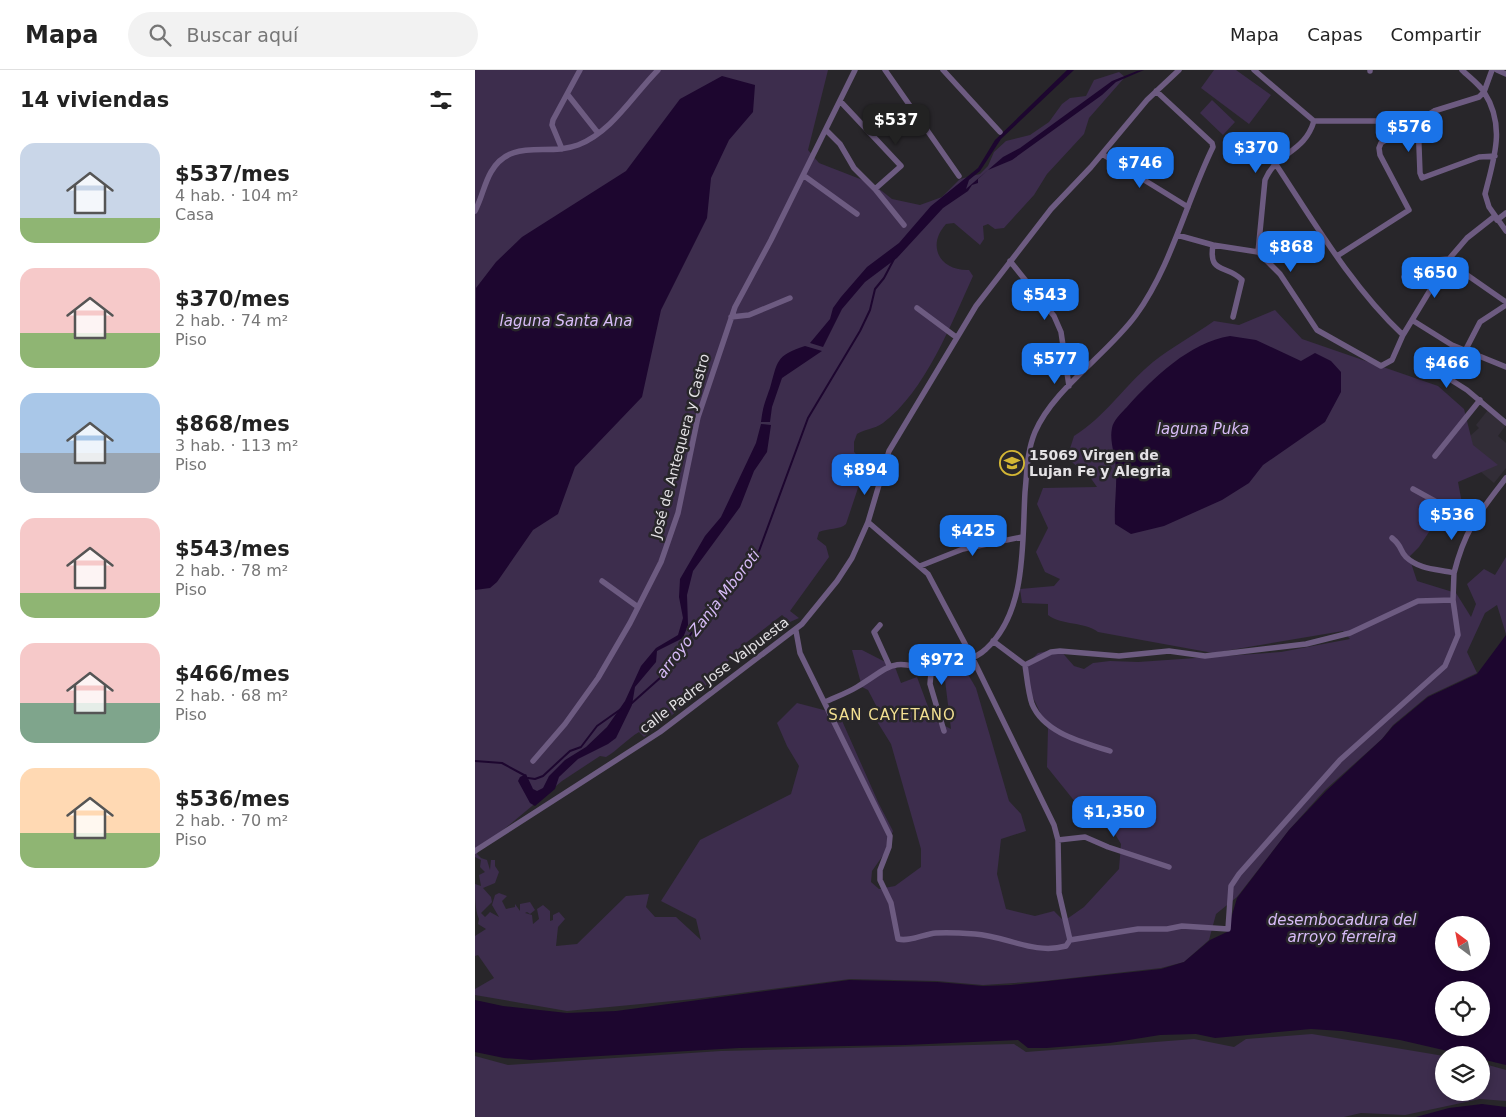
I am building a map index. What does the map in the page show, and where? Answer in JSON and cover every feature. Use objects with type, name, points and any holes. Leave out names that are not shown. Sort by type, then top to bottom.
[{"type":"street","points":[[562,149],[552,125],[580,70]]},
{"type":"street","points":[[475,211],[492,170],[501,159],[509,153],[522,150],[562,149],[579,145],[609,125],[658,70]]},
{"type":"street","name":"José de Antequera y Castro","points":[[533,761],[565,724],[598,678],[661,562],[678,513],[698,417],[731,317],[855,70]]},
{"type":"street","points":[[885,70],[959,176]]},
{"type":"street","points":[[943,70],[1000,132]]},
{"type":"street","name":"calle Padre Jose Valpuesta","points":[[475,852],[660,732],[709,693],[796,631],[837,581],[861,540],[889,451],[957,337],[1010,261],[1051,209],[1102,154],[1156,91],[1179,70]]},
{"type":"street","points":[[1254,70],[1314,121],[1381,121],[1406,127]]},
{"type":"street","points":[[1462,70],[1484,92],[1498,125],[1499,134],[1495,156],[1485,194],[1486,201],[1506,231]]},
{"type":"street","points":[[1337,256],[1409,210],[1380,155],[1379,148],[1381,143],[1434,111],[1479,97],[1484,92],[1492,70]]},
{"type":"street","points":[[1497,70],[1506,74]]},
{"type":"street","points":[[825,702],[857,687],[889,665],[905,664],[931,674],[982,653],[993,641],[1007,620],[1014,602],[1030,448],[1035,432],[1056,398],[1111,344],[1135,316],[1159,277],[1213,145],[1156,91]]},
{"type":"street","points":[[568,95],[598,133]]},
{"type":"street","points":[[840,101],[901,166],[875,190]]},
{"type":"street","points":[[1418,120],[1420,173],[1422,178],[1479,157],[1495,156]]},
{"type":"street","points":[[1259,252],[1265,180],[1275,163],[1306,140],[1314,121]]},
{"type":"street","points":[[826,130],[840,144],[854,168],[875,190],[903,225]]},
{"type":"street","points":[[1102,154],[1188,207]]},
{"type":"street","points":[[1275,163],[1337,256],[1380,312],[1403,335]]},
{"type":"street","points":[[803,176],[857,214]]},
{"type":"street","points":[[1177,235],[1213,245],[1259,252],[1280,274],[1317,330],[1379,366],[1390,363],[1403,335],[1448,260],[1467,238],[1506,213]]},
{"type":"street","points":[[1213,245],[1211,258],[1214,264],[1242,280],[1233,317]]},
{"type":"street","points":[[1404,277],[1437,260],[1448,260],[1506,304],[1480,322],[1465,351]]},
{"type":"street","points":[[1010,261],[1054,316],[1058,324],[1061,332],[1069,386]]},
{"type":"street","points":[[731,317],[749,315],[790,298]]},
{"type":"street","points":[[917,308],[957,337]]},
{"type":"street","points":[[1412,320],[1465,351],[1506,367]]},
{"type":"street","points":[[1426,364],[1479,400],[1506,423]]},
{"type":"street","points":[[1435,456],[1479,400]]},
{"type":"street","points":[[1070,940],[1138,929],[1167,929],[1182,926],[1228,929],[1231,886],[1239,874],[1340,760],[1445,666],[1458,635],[1453,600],[1454,573],[1463,541],[1473,522],[1506,478]]},
{"type":"street","points":[[1413,489],[1473,522]]},
{"type":"street","points":[[796,631],[800,653],[890,836],[889,847],[880,870],[880,880],[891,903],[898,938],[903,940],[935,933],[991,935],[1028,948],[1046,949],[1066,946],[1070,940],[1059,893],[1058,840],[1054,825],[972,657],[928,574],[868,522]]},
{"type":"street","points":[[920,566],[963,549],[1022,537]]},
{"type":"street","points":[[1392,538],[1400,544],[1405,556],[1420,567],[1454,573]]},
{"type":"street","points":[[602,581],[638,607]]},
{"type":"street","points":[[1025,665],[1051,652],[1060,651],[1119,656],[1169,651],[1205,656],[1306,644],[1350,633],[1418,600],[1453,600]]},
{"type":"street","points":[[879,625],[874,632],[889,665]]},
{"type":"street","points":[[993,641],[1025,665],[1030,696],[1041,720],[1063,733],[1110,751]]},
{"type":"street","points":[[931,674],[931,684],[944,731]]},
{"type":"street","points":[[1058,840],[1085,837],[1108,847],[1169,867]]},
{"type":"shaded area","points":[[475,70],[828,70],[808,150],[819,163],[873,184],[892,199],[920,205],[942,197],[960,179],[980,174],[988,166],[994,152],[1006,141],[1030,135],[1049,122],[1062,104],[1070,98],[1086,96],[1094,80],[1119,72],[1125,77],[1089,118],[1084,134],[1047,174],[1034,195],[1004,228],[995,229],[988,224],[983,226],[984,239],[980,245],[954,223],[946,224],[940,232],[937,241],[939,256],[950,266],[969,270],[973,276],[936,355],[912,393],[898,410],[883,423],[857,434],[854,442],[854,452],[866,464],[846,524],[819,532],[817,539],[826,546],[829,557],[790,611],[799,618],[790,622],[782,615],[734,652],[723,669],[686,704],[644,737],[639,732],[606,757],[600,756],[562,781],[478,851],[477,854],[481,858],[487,860],[490,870],[491,860],[495,860],[495,866],[499,872],[495,883],[483,888],[491,897],[492,902],[481,913],[485,917],[490,912],[499,917],[492,905],[495,895],[499,893],[507,896],[502,901],[506,909],[515,907],[515,904],[520,911],[520,904],[530,902],[535,910],[530,914],[525,913],[532,915],[533,924],[539,919],[537,909],[543,905],[550,911],[550,921],[553,920],[553,915],[559,912],[565,919],[558,927],[556,946],[577,944],[626,896],[649,894],[646,907],[655,917],[676,917],[701,940],[696,919],[661,901],[700,840],[791,794],[799,766],[787,746],[777,723],[797,703],[839,714],[893,831],[884,854],[872,871],[871,882],[879,889],[895,886],[921,867],[921,849],[891,744],[878,723],[881,715],[868,690],[862,687],[852,650],[862,650],[895,667],[901,683],[917,677],[933,720],[951,729],[944,672],[958,665],[970,667],[966,671],[976,688],[1009,801],[1021,814],[1026,831],[1001,839],[997,874],[1006,909],[1035,916],[1054,911],[1064,921],[1084,907],[1119,869],[1121,844],[1109,824],[1091,815],[1076,803],[1047,767],[1048,729],[1028,687],[1028,663],[1038,653],[1059,649],[1074,666],[1084,669],[1093,663],[1110,661],[1138,662],[1281,652],[1350,639],[1343,631],[1213,653],[1098,632],[1086,626],[1060,621],[1048,615],[1048,604],[1022,603],[1020,589],[1054,586],[1060,579],[1045,572],[1036,552],[1048,528],[1037,504],[1043,488],[1097,487],[1090,477],[1067,458],[1074,436],[1095,420],[1153,362],[1214,321],[1239,325],[1275,310],[1302,339],[1438,386],[1464,409],[1473,445],[1498,465],[1458,482],[1464,514],[1437,520],[1419,547],[1409,557],[1417,581],[1456,593],[1471,617],[1476,604],[1467,584],[1484,569],[1495,575],[1506,557],[1506,634],[1497,605],[1485,613],[1467,652],[1477,673],[1428,696],[1393,725],[1382,739],[1325,790],[1289,830],[1237,897],[1216,914],[1209,940],[1184,962],[1161,968],[1044,981],[983,985],[937,981],[850,979],[694,999],[567,1011],[475,995],[475,989],[494,978],[478,955],[475,956],[475,936],[486,929],[478,924],[475,893],[475,884],[481,886],[479,875],[485,872],[480,867],[481,860],[475,857]]},
{"type":"shaded area","points":[[1214,70],[1236,70],[1271,95],[1249,124],[1201,88]]},
{"type":"shaded area","points":[[1212,100],[1235,122],[1223,135],[1200,113]]},
{"type":"shaded area","points":[[1488,410],[1506,425],[1498,436],[1506,443],[1506,468],[1494,483],[1468,461],[1470,436],[1479,428],[1476,425]]},
{"type":"shaded area","points":[[1312,1034],[1435,1054],[1435,1101],[1471,1101],[1405,1115],[1361,1113],[1344,1117],[475,1117],[475,1056],[508,1065],[721,1051],[1014,1044],[1026,1052],[1194,1039],[1234,1047],[1246,1039]]},
{"type":"shaded area","points":[[1490,1066],[1506,1070],[1506,1101],[1490,1100]]},
{"type":"water","points":[[1067,70],[1074,70],[1001,139],[980,171],[969,180],[966,189],[1003,157],[1020,148],[1112,81],[1144,70],[1116,82],[1102,95],[1012,160],[988,170],[978,179],[978,183],[972,185],[968,191],[943,208],[897,258],[865,282],[842,309],[823,347],[810,343],[830,319],[833,308],[841,297],[867,267],[899,243],[931,206],[978,168],[995,140]]},
{"type":"water","name":"laguna Santa Ana","points":[[722,76],[755,85],[753,112],[729,140],[711,178],[707,218],[661,310],[642,397],[575,467],[558,514],[533,530],[497,582],[490,588],[475,590],[476,288],[496,262],[522,237],[626,171],[680,99]]},
{"type":"water","name":"laguna Puka","points":[[1230,336],[1256,340],[1301,361],[1315,353],[1331,361],[1341,372],[1341,392],[1325,422],[1263,465],[1249,483],[1222,500],[1164,526],[1131,534],[1115,524],[1116,470],[1111,433],[1114,422],[1149,384],[1173,363],[1200,346]]},
{"type":"water","points":[[805,346],[822,351],[782,378],[772,407],[770,422],[761,422],[764,404],[779,361],[788,353]]},
{"type":"water","points":[[761,424],[771,425],[767,452],[754,471],[740,507],[693,571],[687,595],[688,625],[683,638],[657,651],[656,662],[635,687],[632,705],[616,738],[578,759],[559,777],[555,789],[535,806],[530,803],[518,781],[520,777],[526,774],[533,789],[537,791],[543,788],[549,776],[565,760],[586,747],[607,727],[625,701],[641,666],[656,648],[678,635],[683,618],[679,597],[680,579],[705,536],[721,517],[756,443]]},
{"type":"water","name":"desembocadura del arroyo ferreira","points":[[1506,635],[1506,1065],[1490,1061],[1490,1046],[1435,1046],[1435,1048],[1400,1040],[1342,1031],[1311,1029],[1215,1038],[1196,1034],[1160,1035],[1110,1043],[1046,1048],[1028,1048],[1018,1040],[905,1045],[739,1048],[531,1060],[504,1058],[475,1052],[475,1000],[503,1006],[567,1013],[616,1011],[849,980],[937,982],[983,986],[1011,985],[1161,969],[1184,962],[1210,940],[1227,932],[1237,898],[1289,830],[1393,726],[1428,697],[1477,674]]},
{"type":"water","points":[[1482,1104],[1506,1107],[1506,1117],[1416,1117],[1449,1108]]},
{"type":"waterway","name":"arroyo Zanja Mboroti","points":[[632,703],[660,678],[693,631],[759,551],[808,418],[860,331],[870,310],[875,289],[884,278],[894,259]]},
{"type":"waterway","name":"arroyo Zanja Mboroti","points":[[528,778],[535,779],[543,776],[570,751],[581,747],[597,726],[621,709]]},
{"type":"waterway","name":"arroyo Zanja Mboroti","points":[[475,761],[502,763],[524,775]]},
{"type":"place","name":"15069 Virgen de Lujan Fe y Alegria","points":[[1012,463]]},
{"type":"district","name":"SAN CAYETANO","points":[[892,715]]}]
